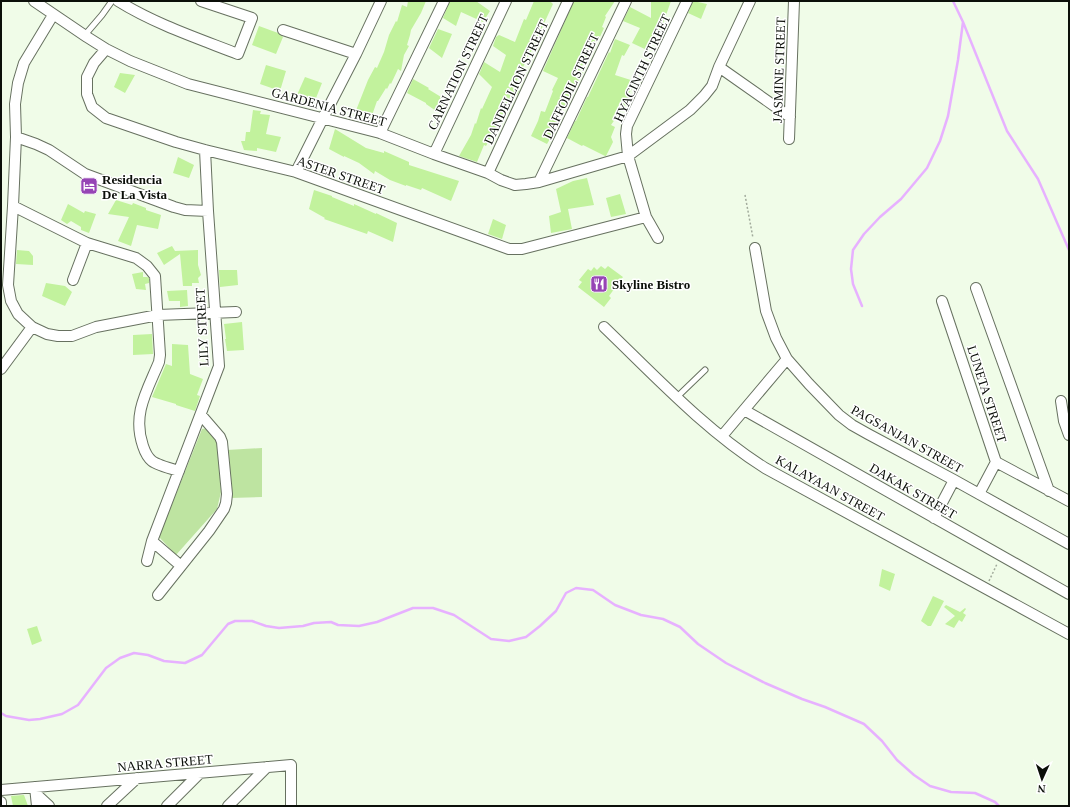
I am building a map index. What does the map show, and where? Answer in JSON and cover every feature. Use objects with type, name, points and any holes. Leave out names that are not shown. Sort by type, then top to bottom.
[{"type":"street","name":"GARDENIA STREET","points":[[34,1],[84,36],[106,49],[130,61],[188,84],[380,133],[488,173],[515,185],[540,182],[628,156]]},
{"type":"street","points":[[118,1],[159,23],[238,54],[252,18],[203,1]]},
{"type":"street","points":[[296,172],[322,118],[356,54],[380,1]]},
{"type":"street","points":[[380,133],[444,1]]},
{"type":"street","name":"CARNATION STREET","points":[[434,154],[506,1]]},
{"type":"street","name":"DANDELLION STREET","points":[[488,173],[568,1]]},
{"type":"street","name":"DAFFODIL STREET","points":[[540,182],[626,1]]},
{"type":"street","name":"HYACINTH STREET","points":[[658,238],[646,217],[628,156],[626,134],[627,126],[687,1]]},
{"type":"street","points":[[628,156],[696,104],[712,86],[719,67],[750,1]]},
{"type":"street","name":"JASMINE STREET","points":[[789,139],[794,1]]},
{"type":"street","points":[[54,15],[24,63],[18,83],[15,104],[16,137],[8,285],[11,301],[18,314],[32,327],[47,334],[72,336],[96,327],[158,315],[236,312]]},
{"type":"street","points":[[283,30],[356,54]]},
{"type":"street","name":"ASTER STREET","points":[[106,49],[94,63],[87,77],[87,94],[92,107],[106,118],[176,142],[296,172],[509,249],[522,250],[646,217]]},
{"type":"street","points":[[719,67],[790,117]]},
{"type":"street","points":[[16,137],[49,150],[85,174],[174,208],[208,211]]},
{"type":"street","name":"LILY STREET","points":[[147,561],[152,541],[219,366],[205,150]]},
{"type":"street","points":[[13,206],[87,243],[136,258],[147,266],[155,276],[160,355],[159,362],[140,406],[138,424],[140,438],[145,454],[153,462],[179,471]]},
{"type":"street","points":[[73,280],[87,243]]},
{"type":"street","name":"PAGSANJAN STREET","points":[[755,248],[766,311],[776,338],[787,359],[823,400],[852,425],[1069,544]]},
{"type":"street","points":[[976,288],[1049,491]]},
{"type":"street","name":"LUNETA STREET","points":[[942,301],[996,462],[979,494]]},
{"type":"street","points":[[1,369],[32,327]]},
{"type":"street","name":"KALAYAAN STREET","points":[[604,327],[677,397],[744,454],[766,468],[1069,634]]},
{"type":"street","points":[[722,436],[787,359]]},
{"type":"street","points":[[1061,401],[1064,421],[1069,435]]},
{"type":"street","name":"DAKAK STREET","points":[[744,410],[1069,594]]},
{"type":"street","points":[[158,595],[209,530],[224,509],[226,502],[227,494],[222,442],[220,437],[201,415]]},
{"type":"street","points":[[996,462],[1069,501]]},
{"type":"street","points":[[934,518],[954,480]]},
{"type":"street","points":[[152,541],[181,566]]},
{"type":"street","name":"NARRA STREET","points":[[1,790],[36,790],[137,778],[291,766],[291,806]]},
{"type":"street","points":[[228,806],[267,767]]},
{"type":"street","points":[[167,806],[200,773]]},
{"type":"street","points":[[107,806],[137,778]]},
{"type":"street","points":[[36,790],[37,806]]},
{"type":"street","points":[[36,790],[49,806]]},
{"type":"lane","points":[[84,36],[112,1]]},
{"type":"lane","points":[[677,397],[705,370]]},
{"type":"path","points":[[745,195],[755,248]]},
{"type":"path","points":[[985,588],[1001,556]]},
{"type":"green space","points":[[207,428],[218,440],[221,492],[217,509],[176,555],[159,537],[202,429]]},
{"type":"green space","points":[[262,448],[262,497],[230,498],[227,450]]},
{"type":"building","points":[[408,1],[426,1],[411,30],[407,45],[409,46],[404,55],[401,71],[398,69],[391,84],[390,83],[377,101],[370,121],[355,113],[368,80],[375,67],[377,68],[384,52],[389,35],[396,21],[397,22],[402,5],[407,7]]},
{"type":"building","points":[[450,1],[476,1],[490,11],[483,22],[461,12],[456,26],[443,18]]},
{"type":"building","points":[[534,1],[550,1],[553,4],[535,43],[536,44],[524,62],[525,63],[513,88],[519,91],[517,95],[511,94],[506,109],[486,146],[484,145],[477,162],[459,156],[471,135],[481,108],[482,109],[492,87],[479,74],[484,62],[500,72],[506,55],[493,46],[496,37],[499,35],[515,42],[524,19],[526,20]]},
{"type":"building","points":[[574,1],[615,1],[605,16],[606,17],[602,27],[604,28],[599,39],[584,61],[580,71],[583,72],[566,101],[568,102],[547,144],[531,136],[541,111],[545,112],[553,91],[552,90],[558,78],[543,71]]},
{"type":"building","points":[[651,1],[671,1],[660,32],[658,31],[655,35],[649,51],[632,43],[640,28],[623,21],[630,7],[651,18]]},
{"type":"building","points":[[693,1],[707,4],[701,19],[688,13]]},
{"type":"building","points":[[259,26],[278,33],[283,37],[276,54],[252,45]]},
{"type":"building","points":[[438,29],[452,34],[442,58],[429,48]]},
{"type":"building","points":[[615,39],[630,45],[624,56],[622,55],[615,75],[637,82],[627,96],[630,97],[627,106],[625,105],[611,125],[615,127],[611,137],[613,142],[605,156],[567,138],[609,52],[610,53]]},
{"type":"building","points":[[266,65],[286,71],[280,91],[260,84]]},
{"type":"building","points":[[120,73],[135,75],[125,93],[114,87]]},
{"type":"building","points":[[305,77],[322,83],[314,103],[297,95]]},
{"type":"building","points":[[413,79],[446,100],[439,113],[426,103],[407,93]]},
{"type":"building","points":[[253,110],[261,111],[260,114],[270,115],[266,134],[281,137],[276,152],[257,148],[257,151],[244,150],[241,141],[245,141],[246,132],[250,132]]},
{"type":"building","points":[[335,129],[366,148],[384,153],[384,151],[409,162],[409,165],[459,181],[451,201],[422,188],[421,190],[390,180],[375,171],[374,174],[359,163],[329,149]]},
{"type":"building","points":[[178,157],[194,165],[189,178],[173,173]]},
{"type":"building","points":[[587,178],[594,205],[568,209],[572,229],[551,233],[549,216],[561,212],[556,189],[573,181]]},
{"type":"building","points":[[314,190],[354,206],[354,204],[397,223],[393,242],[368,231],[367,234],[324,219],[325,218],[309,209]]},
{"type":"building","points":[[620,194],[626,214],[611,217],[606,198]]},
{"type":"building","points":[[116,200],[132,205],[133,203],[146,208],[146,210],[161,215],[158,229],[137,225],[131,246],[118,241],[129,217],[108,214]]},
{"type":"building","points":[[68,204],[84,213],[85,211],[96,214],[89,233],[81,230],[81,227],[71,221],[67,224],[61,220]]},
{"type":"building","points":[[493,219],[506,225],[502,239],[488,234]]},
{"type":"building","points":[[172,246],[175,251],[198,250],[198,265],[201,275],[198,278],[199,283],[192,283],[192,286],[183,286],[180,254],[164,265],[157,253]]},
{"type":"building","points":[[17,250],[29,251],[33,256],[33,265],[16,264]]},
{"type":"building","name":"Skyline Bistro","points":[[601,266],[605,269],[608,266],[623,277],[609,296],[611,298],[604,307],[578,287],[582,282],[579,280],[588,269],[591,271],[594,267],[597,270]]},
{"type":"building","points":[[219,270],[237,270],[238,285],[220,287]]},
{"type":"building","points":[[143,272],[143,277],[149,278],[149,283],[145,284],[146,290],[136,289],[132,274]]},
{"type":"building","points":[[46,283],[65,286],[72,292],[65,306],[42,296]]},
{"type":"building","points":[[187,290],[188,306],[180,307],[180,301],[169,301],[167,291]]},
{"type":"building","points":[[242,322],[244,350],[227,351],[224,324]]},
{"type":"building","points":[[152,334],[153,354],[133,355],[133,335]]},
{"type":"building","points":[[172,344],[188,345],[190,374],[203,379],[197,395],[200,396],[195,411],[152,397],[166,364],[172,366]]},
{"type":"building","points":[[882,569],[895,574],[890,591],[879,586]]},
{"type":"building","points":[[933,596],[944,601],[931,626],[928,626],[921,621]]},
{"type":"building","points":[[946,605],[960,612],[965,608],[966,609],[963,613],[966,615],[962,622],[959,620],[954,628],[945,624],[955,616],[944,607]]},
{"type":"building","points":[[37,626],[42,641],[32,645],[27,629]]},
{"type":"building","points":[[24,795],[28,806],[13,806],[11,796]]},
{"type":"waterway","points":[[953,1],[1007,131],[1038,179],[1069,250]]},
{"type":"waterway","points":[[862,306],[853,284],[851,269],[853,250],[864,234],[880,217],[901,199],[927,168],[940,141],[948,116],[963,22]]},
{"type":"waterway","points":[[1,713],[6,716],[29,720],[62,714],[78,705],[106,668],[120,658],[134,653],[148,655],[164,661],[185,663],[202,655],[228,624],[235,621],[252,621],[266,626],[279,628],[331,622],[338,625],[359,626],[377,622],[413,608],[433,608],[454,615],[491,639],[509,641],[526,637],[540,626],[556,611],[566,593],[576,588],[593,590],[615,605],[641,615],[663,619],[680,627],[698,644],[726,663],[765,683],[864,724],[882,741],[897,760],[914,775],[930,786],[951,792],[975,793],[995,802],[999,806]]},
{"type":"place","name":"Residencia De La Vista","points":[[89,186]]},
{"type":"place","name":"Skyline Bistro","points":[[599,284]]}]
